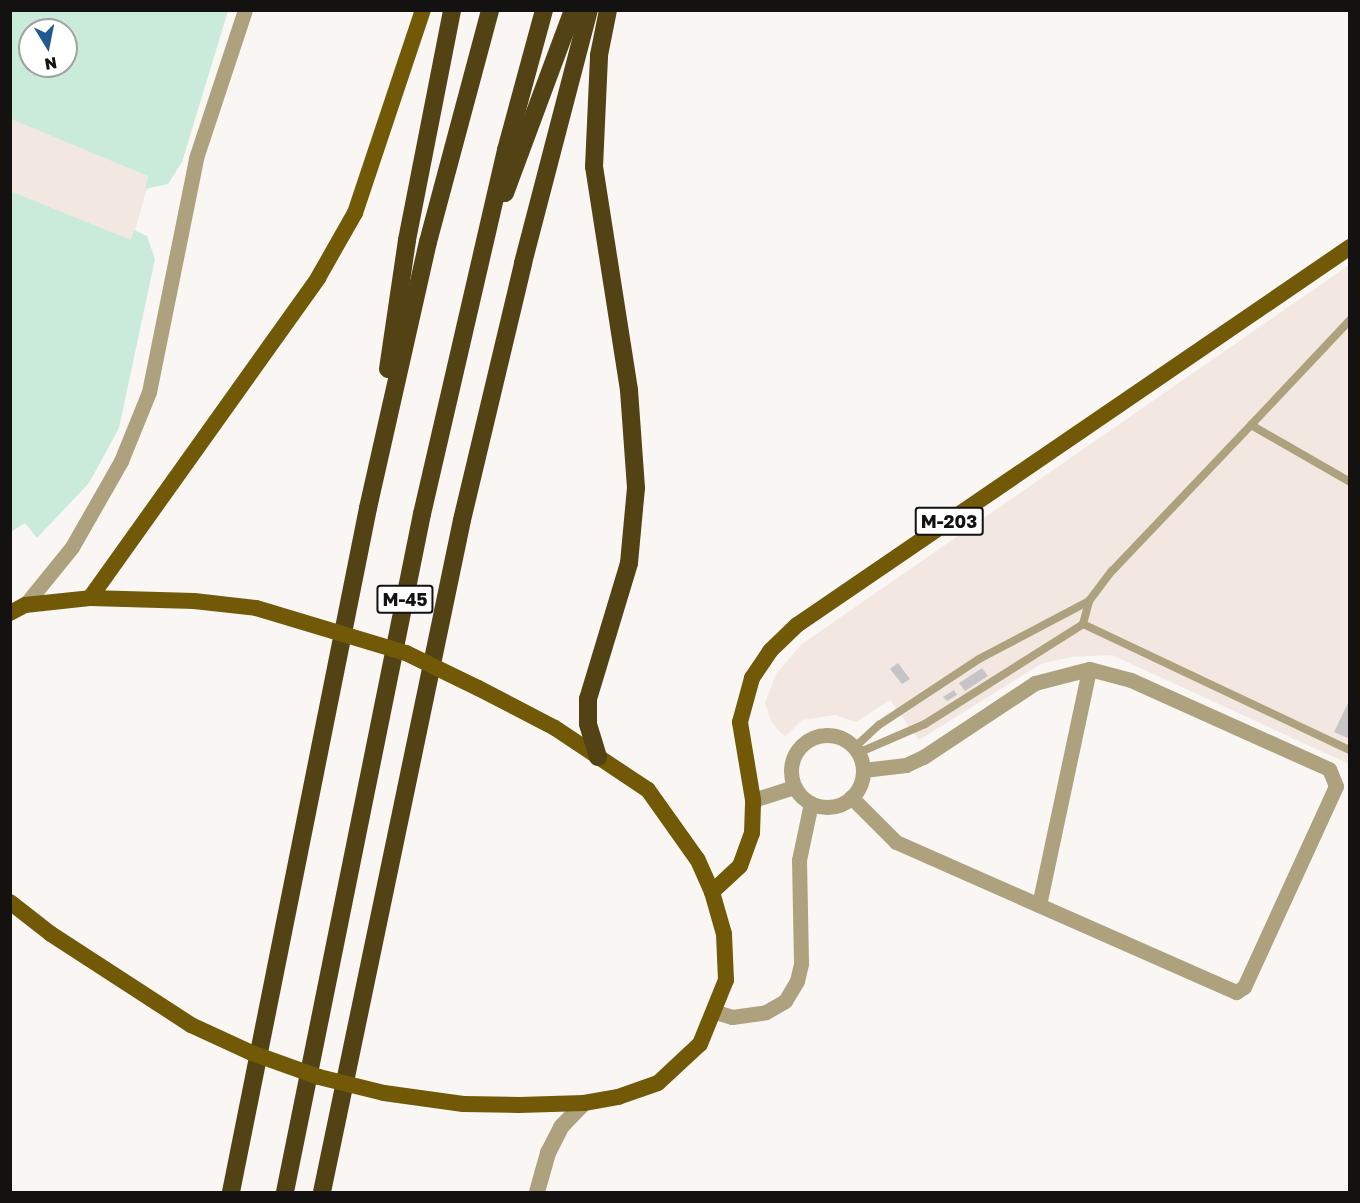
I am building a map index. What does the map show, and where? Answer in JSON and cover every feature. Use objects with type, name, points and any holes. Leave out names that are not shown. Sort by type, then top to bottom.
[{"type":"highway","points":[[368,508],[407,240],[452,10]]},
{"type":"highway","name":"M-45","points":[[231,1192],[368,508],[428,242],[490,10]]},
{"type":"highway","name":"M-45","points":[[285,1192],[422,514],[482,253],[544,10]]},
{"type":"highway","points":[[482,253],[573,10]]},
{"type":"highway","points":[[322,1192],[462,520],[523,263],[590,10]]},
{"type":"highway","points":[[598,757],[588,724],[588,699],[629,563],[636,488],[628,390],[594,167],[599,55],[608,10]]},
{"type":"main road","points":[[90,598],[318,278],[350,222],[423,10]]},
{"type":"main road","name":"M-203","points":[[712,892],[726,882],[747,852],[753,800],[741,745],[744,700],[770,651],[797,624],[1350,247]]},
{"type":"main road","points":[[10,902],[51,934],[191,1025],[252,1053],[320,1077],[384,1093],[463,1104],[584,1103],[618,1097],[658,1083],[700,1044],[716,1012],[726,980],[724,934],[712,892],[697,859],[648,790],[555,728],[406,653],[256,608],[194,601],[90,598],[18,609]]},
{"type":"street","points":[[18,609],[72,547],[121,461],[149,392],[196,158],[245,10]]},
{"type":"street","points":[[851,797],[896,842],[1236,992],[1244,987],[1336,786],[1329,769],[1131,680],[1089,669],[1035,683],[923,757],[906,765],[862,770]]},
{"type":"street","points":[[1039,905],[1089,669]]},
{"type":"street","points":[[835,736],[856,750],[862,770],[851,797],[832,806],[811,803],[795,787],[791,764],[795,753],[812,738],[835,736]]},
{"type":"street","points":[[753,800],[795,787]]},
{"type":"street","points":[[716,1012],[732,1017],[766,1012],[785,1001],[797,981],[801,963],[799,860],[811,803]]},
{"type":"street","points":[[537,1192],[548,1154],[561,1127],[584,1103]]},
{"type":"lane","points":[[856,750],[925,724],[1083,624],[1089,601],[1112,571],[1350,320]]},
{"type":"lane","points":[[1251,425],[1350,482]]},
{"type":"lane","points":[[856,750],[879,726],[979,659],[1089,601]]},
{"type":"lane","points":[[1083,624],[1350,750]]},
{"type":"shaded area","points":[[11,11],[197,11],[132,241],[25,522],[11,532]]},
{"type":"shaded area","points":[[1349,265],[1349,764],[1112,655],[1071,657],[1041,664],[919,740],[890,700],[856,722],[835,715],[802,720],[785,737],[772,723],[765,703],[776,674],[802,644]]},
{"type":"green space","points":[[10,11],[228,11],[182,162],[168,184],[145,189],[148,176],[11,119]]},
{"type":"green space","points":[[10,191],[131,240],[134,230],[147,236],[155,259],[119,428],[89,483],[37,538],[25,523],[11,532]]},
{"type":"building","points":[[898,663],[910,679],[902,684],[890,669]]},
{"type":"building","points":[[982,668],[988,676],[965,691],[959,683]]},
{"type":"building","points":[[954,690],[957,695],[947,701],[943,697]]},
{"type":"building","points":[[1350,699],[1350,739],[1334,732]]}]
